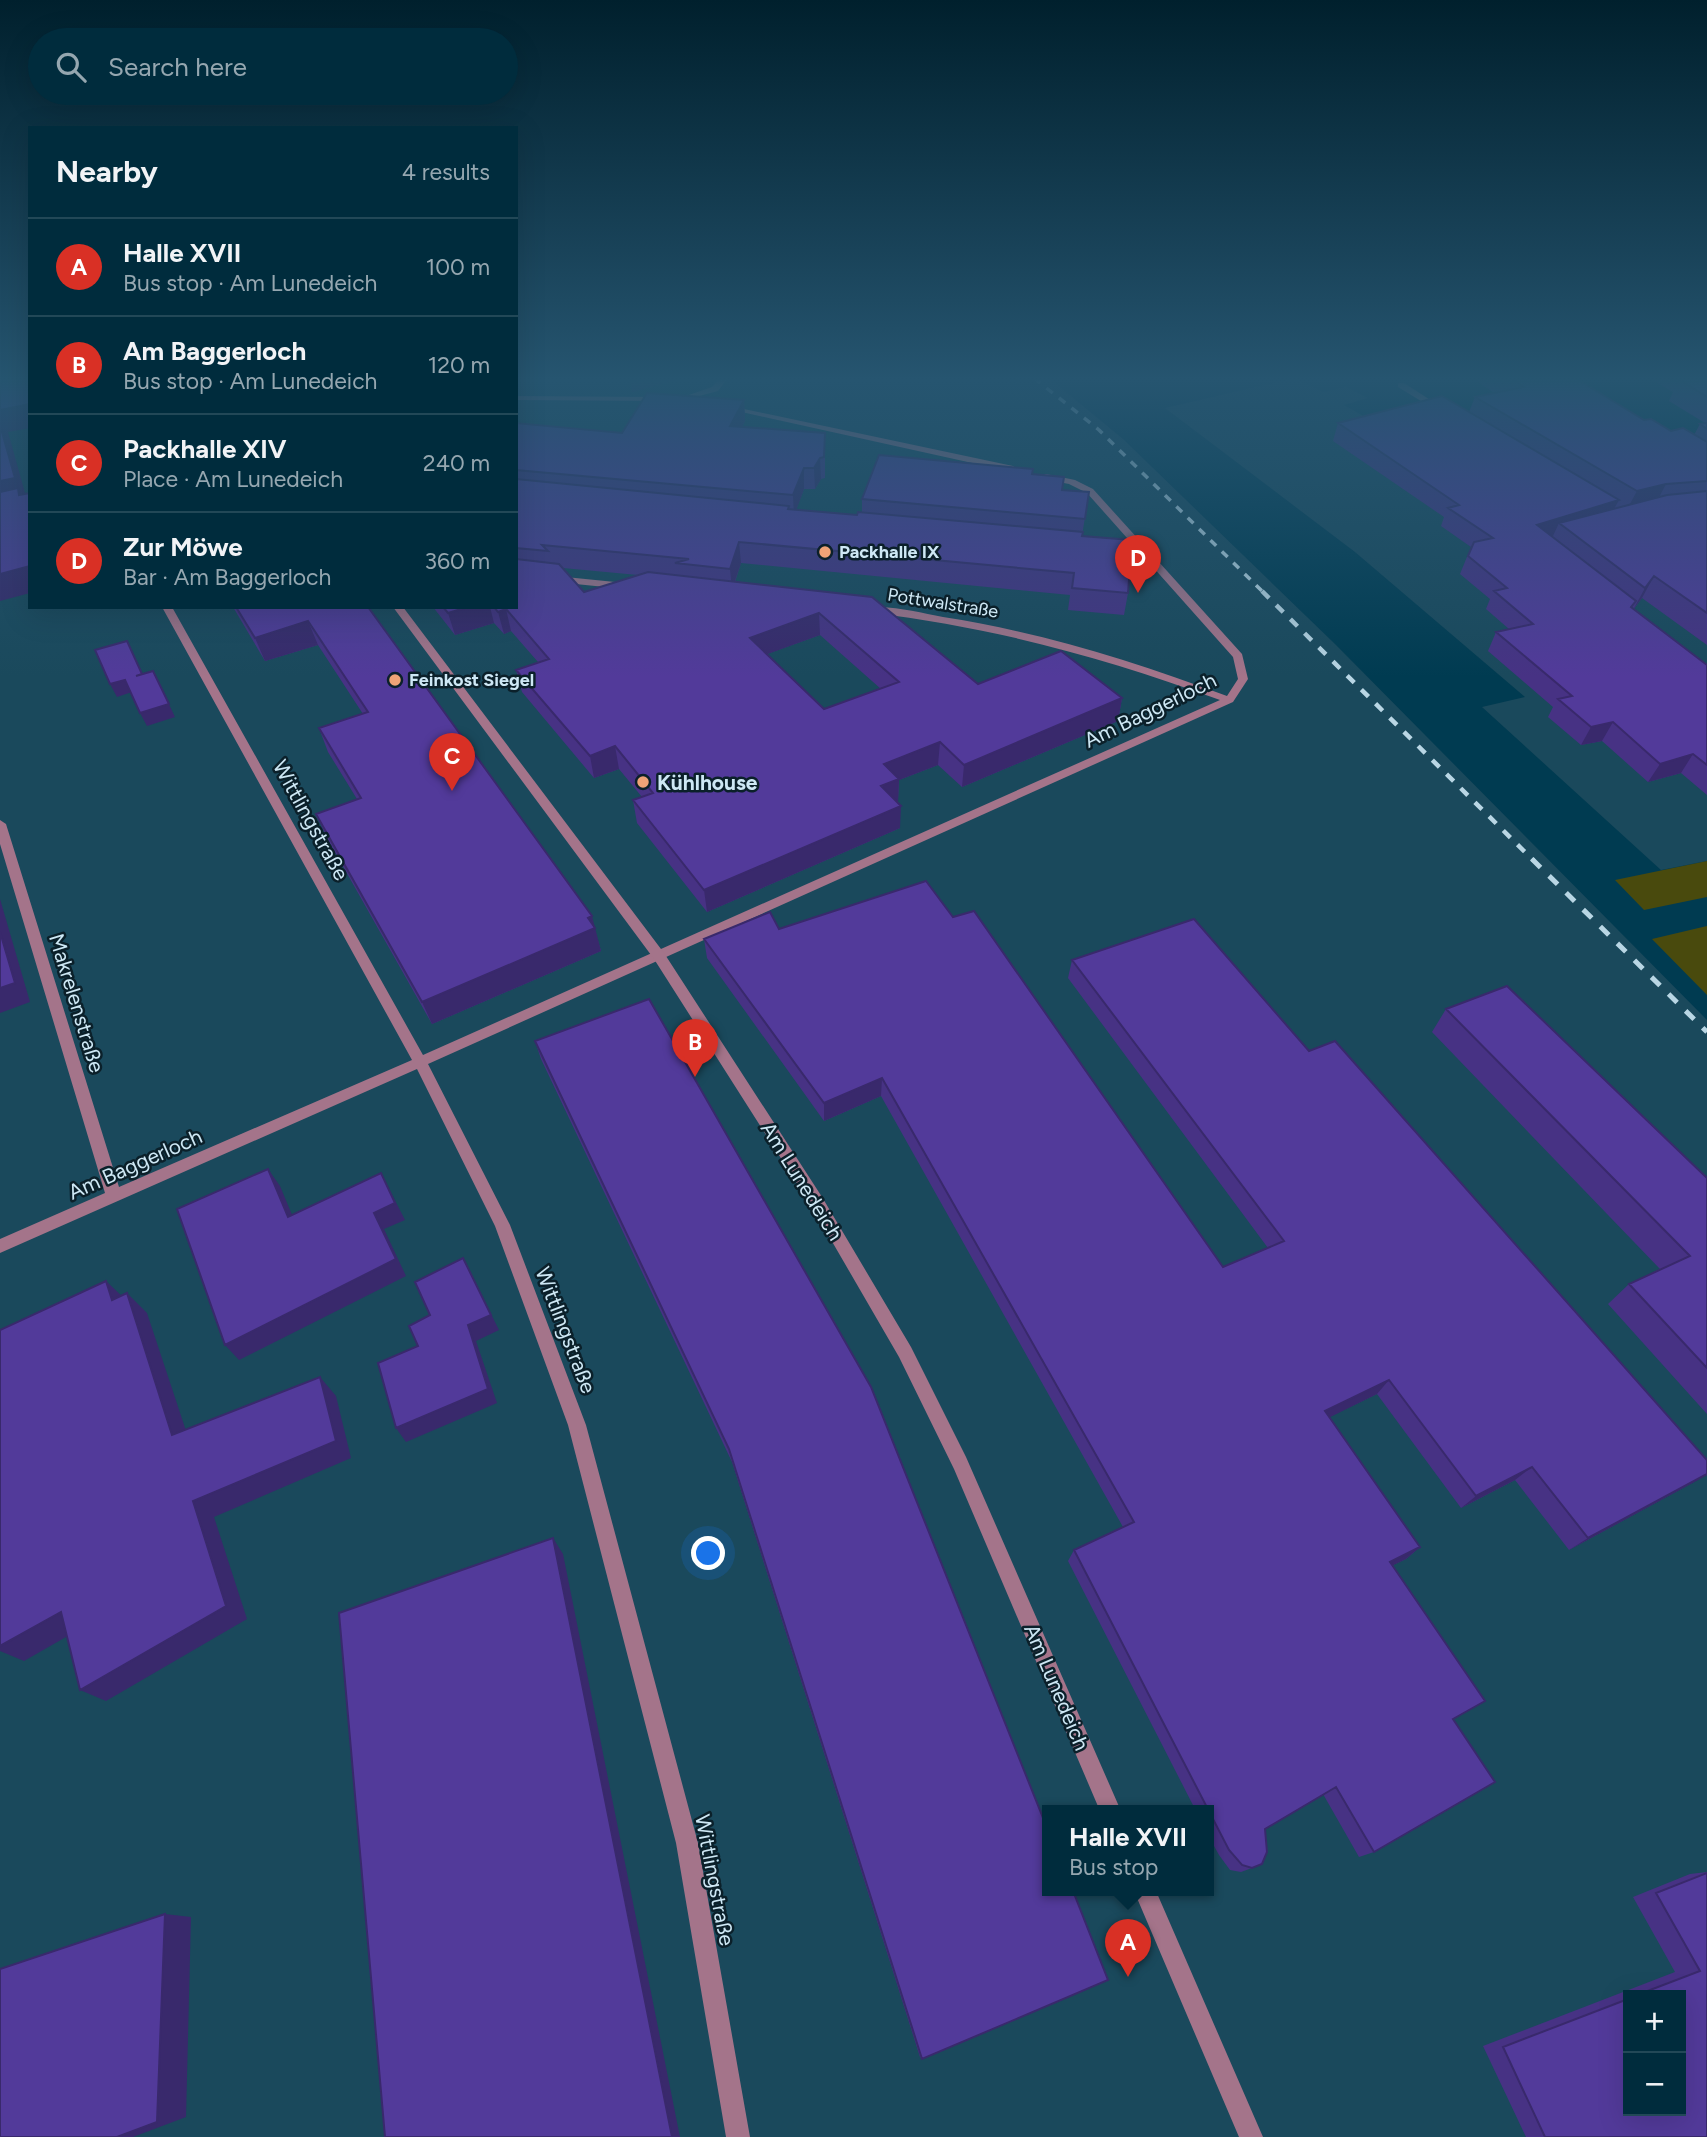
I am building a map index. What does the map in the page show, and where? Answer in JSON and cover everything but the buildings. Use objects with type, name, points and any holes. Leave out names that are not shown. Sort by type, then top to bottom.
[{"type":"street","name":"Am Baggerloch","points":[[0,1246],[659,956],[1229,700],[1243,679],[1238,656],[1090,491],[1072,482],[1051,478]]},
{"type":"street","points":[[1131,553],[1144,554]]},
{"type":"street","points":[[518,575],[641,587]]},
{"type":"street","name":"Wittlingstraße","points":[[168,609],[420,1062],[502,1225],[577,1425],[687,1843],[738,2137]]},
{"type":"street","name":"Am Lunedeich","points":[[399,609],[659,956],[817,1202],[905,1352],[960,1463],[1108,1805]]},
{"type":"street","name":"Pottwalstraße","points":[[863,609],[1013,632],[1154,671],[1229,700]]},
{"type":"street","name":"Makrelenstraße","points":[[0,824],[114,1196]]},
{"type":"street","points":[[1147,1896],[1251,2137]]},
{"type":"shaded area","points":[[0,478],[28,478],[28,609],[518,609],[518,478],[1163,478],[1335,644],[1707,1020],[1707,2137],[0,2137]]},
{"type":"shaded area","points":[[1257,478],[1501,478],[1707,566],[1707,861],[1661,870],[1482,707],[1525,697],[1355,552]]},
{"type":"shaded area","points":[[1707,861],[1707,897],[1644,910],[1615,880]]},
{"type":"shaded area","points":[[1707,926],[1707,995],[1652,939]]},
{"type":"railway","points":[[1147,478],[1264,593]]},
{"type":"railway","points":[[1262,591],[1534,861]]},
{"type":"railway","points":[[1532,859],[1707,1032]]},
{"type":"place","name":"Packhalle IX","points":[[825,552]]},
{"type":"place","name":"Zur Möwe","points":[[1138,593]]},
{"type":"place","name":"Feinkost Siegel","points":[[395,680]]},
{"type":"place","name":"Kühlhouse","points":[[643,782]]},
{"type":"place","name":"Packhalle XIV","points":[[452,791]]},
{"type":"place","name":"Am Baggerloch","points":[[695,1077]]},
{"type":"place","name":"Halle XVII","points":[[1128,1977]]}]
